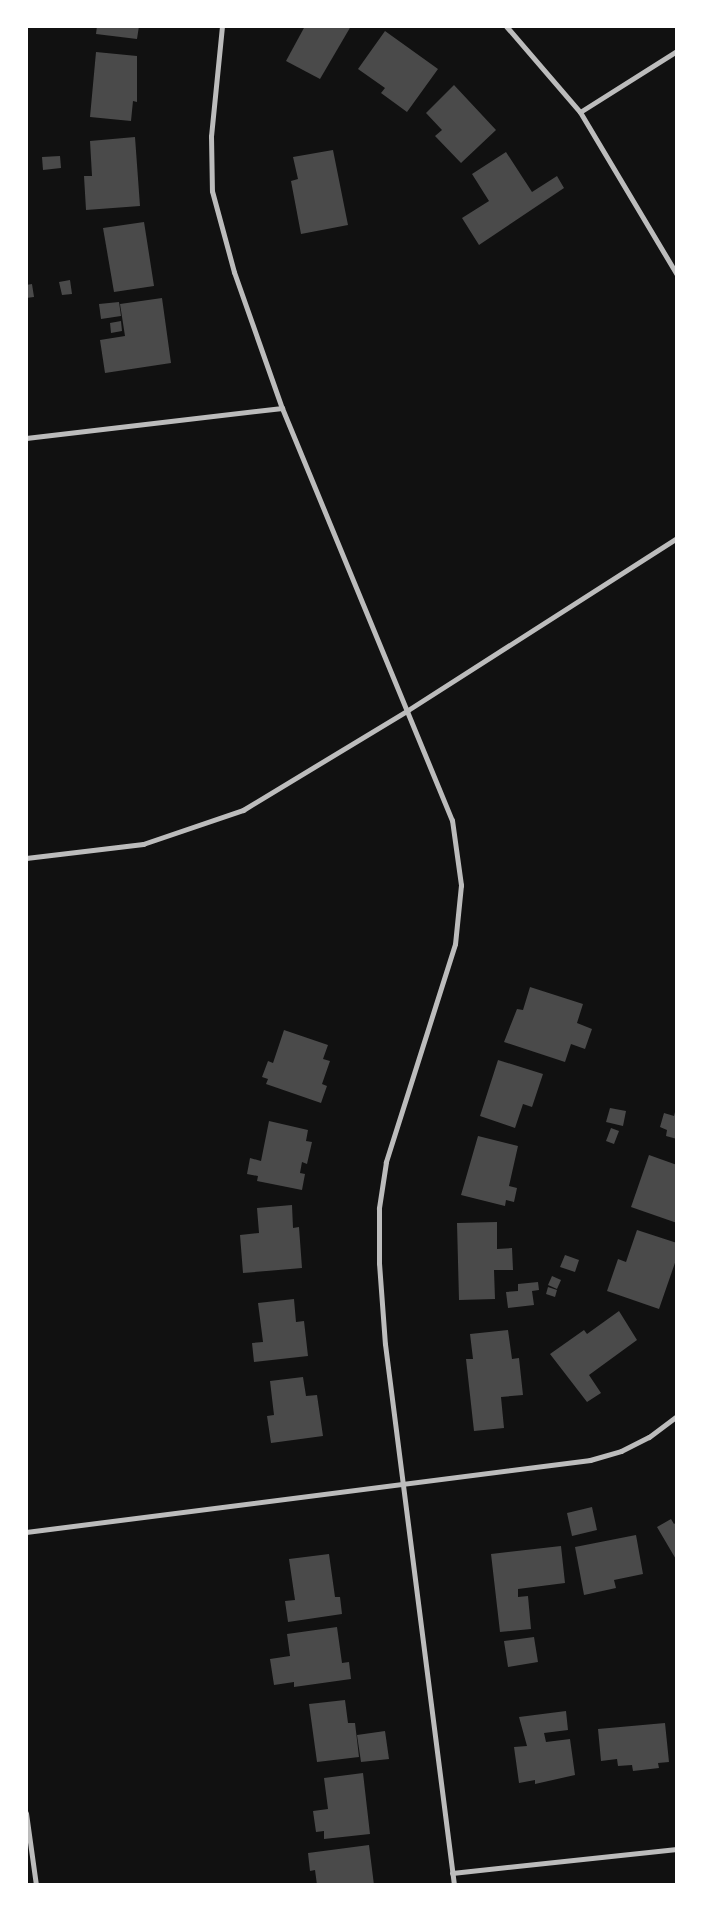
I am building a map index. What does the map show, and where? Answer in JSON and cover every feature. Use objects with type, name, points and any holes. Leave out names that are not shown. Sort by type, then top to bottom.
[{"type":"street","points":[[222,26],[211,136],[212,191],[234,272],[282,408],[452,820],[460,885],[455,944],[399,1114],[386,1162],[379,1208],[379,1263],[385,1344],[405,1484],[454,1885]]},
{"type":"street","points":[[506,26],[580,112],[677,274]]},
{"type":"street","points":[[580,112],[677,51]]},
{"type":"street","points":[[26,438],[282,408]]},
{"type":"street","points":[[26,858],[143,844],[244,810],[408,710],[677,538]]},
{"type":"street","points":[[26,1532],[590,1460],[621,1451],[649,1437],[677,1416]]},
{"type":"street","points":[[26,1812],[36,1885]]},
{"type":"street","points":[[452,1873],[677,1849]]},
{"type":"building","points":[[97,26],[139,26],[137,39],[96,34]]},
{"type":"building","points":[[305,26],[351,26],[320,79],[286,61]]},
{"type":"building","points":[[385,31],[438,69],[407,112],[381,93],[385,88],[358,69]]},
{"type":"building","points":[[96,52],[137,56],[137,102],[133,101],[131,121],[90,117]]},
{"type":"building","points":[[454,85],[496,130],[461,163],[435,136],[442,130],[426,113]]},
{"type":"building","points":[[135,137],[140,206],[86,210],[84,176],[92,176],[90,141]]},
{"type":"building","points":[[333,150],[348,225],[301,234],[291,181],[298,179],[293,157]]},
{"type":"building","points":[[506,152],[532,192],[557,176],[564,188],[479,245],[462,218],[489,201],[472,174]]},
{"type":"building","points":[[60,156],[61,168],[43,170],[42,157]]},
{"type":"building","points":[[144,222],[154,286],[114,292],[103,228]]},
{"type":"building","points":[[70,280],[72,294],[62,295],[59,282]]},
{"type":"building","points":[[32,284],[34,297],[26,298],[26,285]]},
{"type":"building","points":[[162,298],[171,363],[105,373],[100,340],[125,336],[120,304]]},
{"type":"building","points":[[119,302],[121,316],[101,319],[99,304]]},
{"type":"building","points":[[121,321],[122,331],[111,333],[110,323]]},
{"type":"building","points":[[530,987],[583,1004],[577,1023],[592,1029],[585,1049],[571,1044],[565,1062],[504,1042],[517,1009],[523,1010]]},
{"type":"building","points":[[284,1030],[328,1045],[323,1059],[330,1061],[322,1084],[327,1086],[321,1103],[266,1084],[268,1079],[262,1077],[268,1061],[273,1063]]},
{"type":"building","points":[[498,1060],[543,1074],[532,1107],[523,1104],[515,1128],[480,1116]]},
{"type":"building","points":[[610,1108],[626,1111],[623,1126],[606,1122]]},
{"type":"building","points":[[676,1108],[677,1139],[666,1136],[667,1130],[660,1127],[664,1113],[674,1116]]},
{"type":"building","points":[[269,1121],[308,1130],[306,1141],[312,1142],[307,1164],[302,1162],[300,1173],[305,1174],[302,1190],[257,1181],[258,1176],[247,1174],[250,1158],[261,1161]]},
{"type":"building","points":[[611,1128],[619,1131],[614,1144],[606,1141]]},
{"type":"building","points":[[478,1136],[518,1146],[509,1186],[517,1188],[514,1202],[506,1200],[505,1206],[461,1195]]},
{"type":"building","points":[[649,1155],[677,1165],[677,1223],[631,1207]]},
{"type":"building","points":[[292,1205],[293,1228],[299,1227],[302,1268],[243,1273],[240,1235],[259,1233],[257,1208]]},
{"type":"building","points":[[497,1222],[497,1249],[512,1248],[513,1270],[494,1270],[495,1299],[459,1300],[457,1223]]},
{"type":"building","points":[[637,1230],[677,1243],[677,1257],[659,1309],[607,1291],[618,1259],[626,1262]]},
{"type":"building","points":[[565,1255],[579,1260],[575,1272],[560,1267]]},
{"type":"building","points":[[552,1276],[561,1280],[557,1289],[548,1285]]},
{"type":"building","points":[[538,1282],[539,1290],[532,1291],[534,1305],[508,1308],[506,1292],[518,1291],[518,1284]]},
{"type":"building","points":[[548,1287],[557,1290],[555,1297],[546,1294]]},
{"type":"building","points":[[294,1299],[296,1322],[304,1321],[308,1356],[254,1362],[252,1343],[263,1342],[258,1303]]},
{"type":"building","points":[[619,1311],[637,1340],[589,1375],[601,1393],[587,1402],[550,1354],[584,1330],[587,1334]]},
{"type":"building","points":[[508,1330],[512,1359],[519,1358],[523,1395],[501,1397],[504,1428],[474,1431],[466,1359],[473,1359],[470,1334]]},
{"type":"building","points":[[303,1377],[306,1396],[317,1395],[323,1436],[271,1443],[267,1416],[274,1415],[270,1381]]},
{"type":"building","points":[[592,1507],[597,1530],[572,1536],[567,1513]]},
{"type":"building","points":[[671,1519],[674,1524],[677,1522],[677,1561],[657,1527]]},
{"type":"building","points":[[636,1535],[643,1574],[614,1580],[616,1588],[584,1595],[575,1547]]},
{"type":"building","points":[[561,1546],[565,1583],[518,1589],[518,1597],[528,1596],[531,1629],[500,1632],[491,1554]]},
{"type":"building","points":[[329,1554],[335,1597],[340,1597],[342,1614],[288,1622],[285,1601],[295,1600],[289,1559]]},
{"type":"building","points":[[337,1627],[342,1663],[349,1662],[351,1679],[294,1687],[294,1682],[274,1685],[270,1659],[290,1656],[287,1634]]},
{"type":"building","points":[[534,1637],[538,1662],[508,1667],[504,1641]]},
{"type":"building","points":[[345,1700],[348,1723],[355,1723],[359,1757],[317,1762],[309,1704]]},
{"type":"building","points":[[566,1711],[568,1730],[544,1733],[546,1742],[570,1739],[575,1775],[535,1784],[535,1780],[519,1783],[514,1747],[527,1746],[519,1717]]},
{"type":"building","points":[[665,1723],[669,1762],[658,1763],[659,1768],[633,1771],[632,1765],[618,1766],[617,1759],[601,1761],[598,1729]]},
{"type":"building","points":[[385,1731],[389,1759],[361,1762],[357,1735]]},
{"type":"building","points":[[363,1773],[370,1834],[324,1839],[324,1831],[316,1832],[313,1811],[328,1809],[324,1778]]},
{"type":"building","points":[[369,1845],[374,1885],[317,1885],[315,1870],[310,1871],[308,1853]]}]
